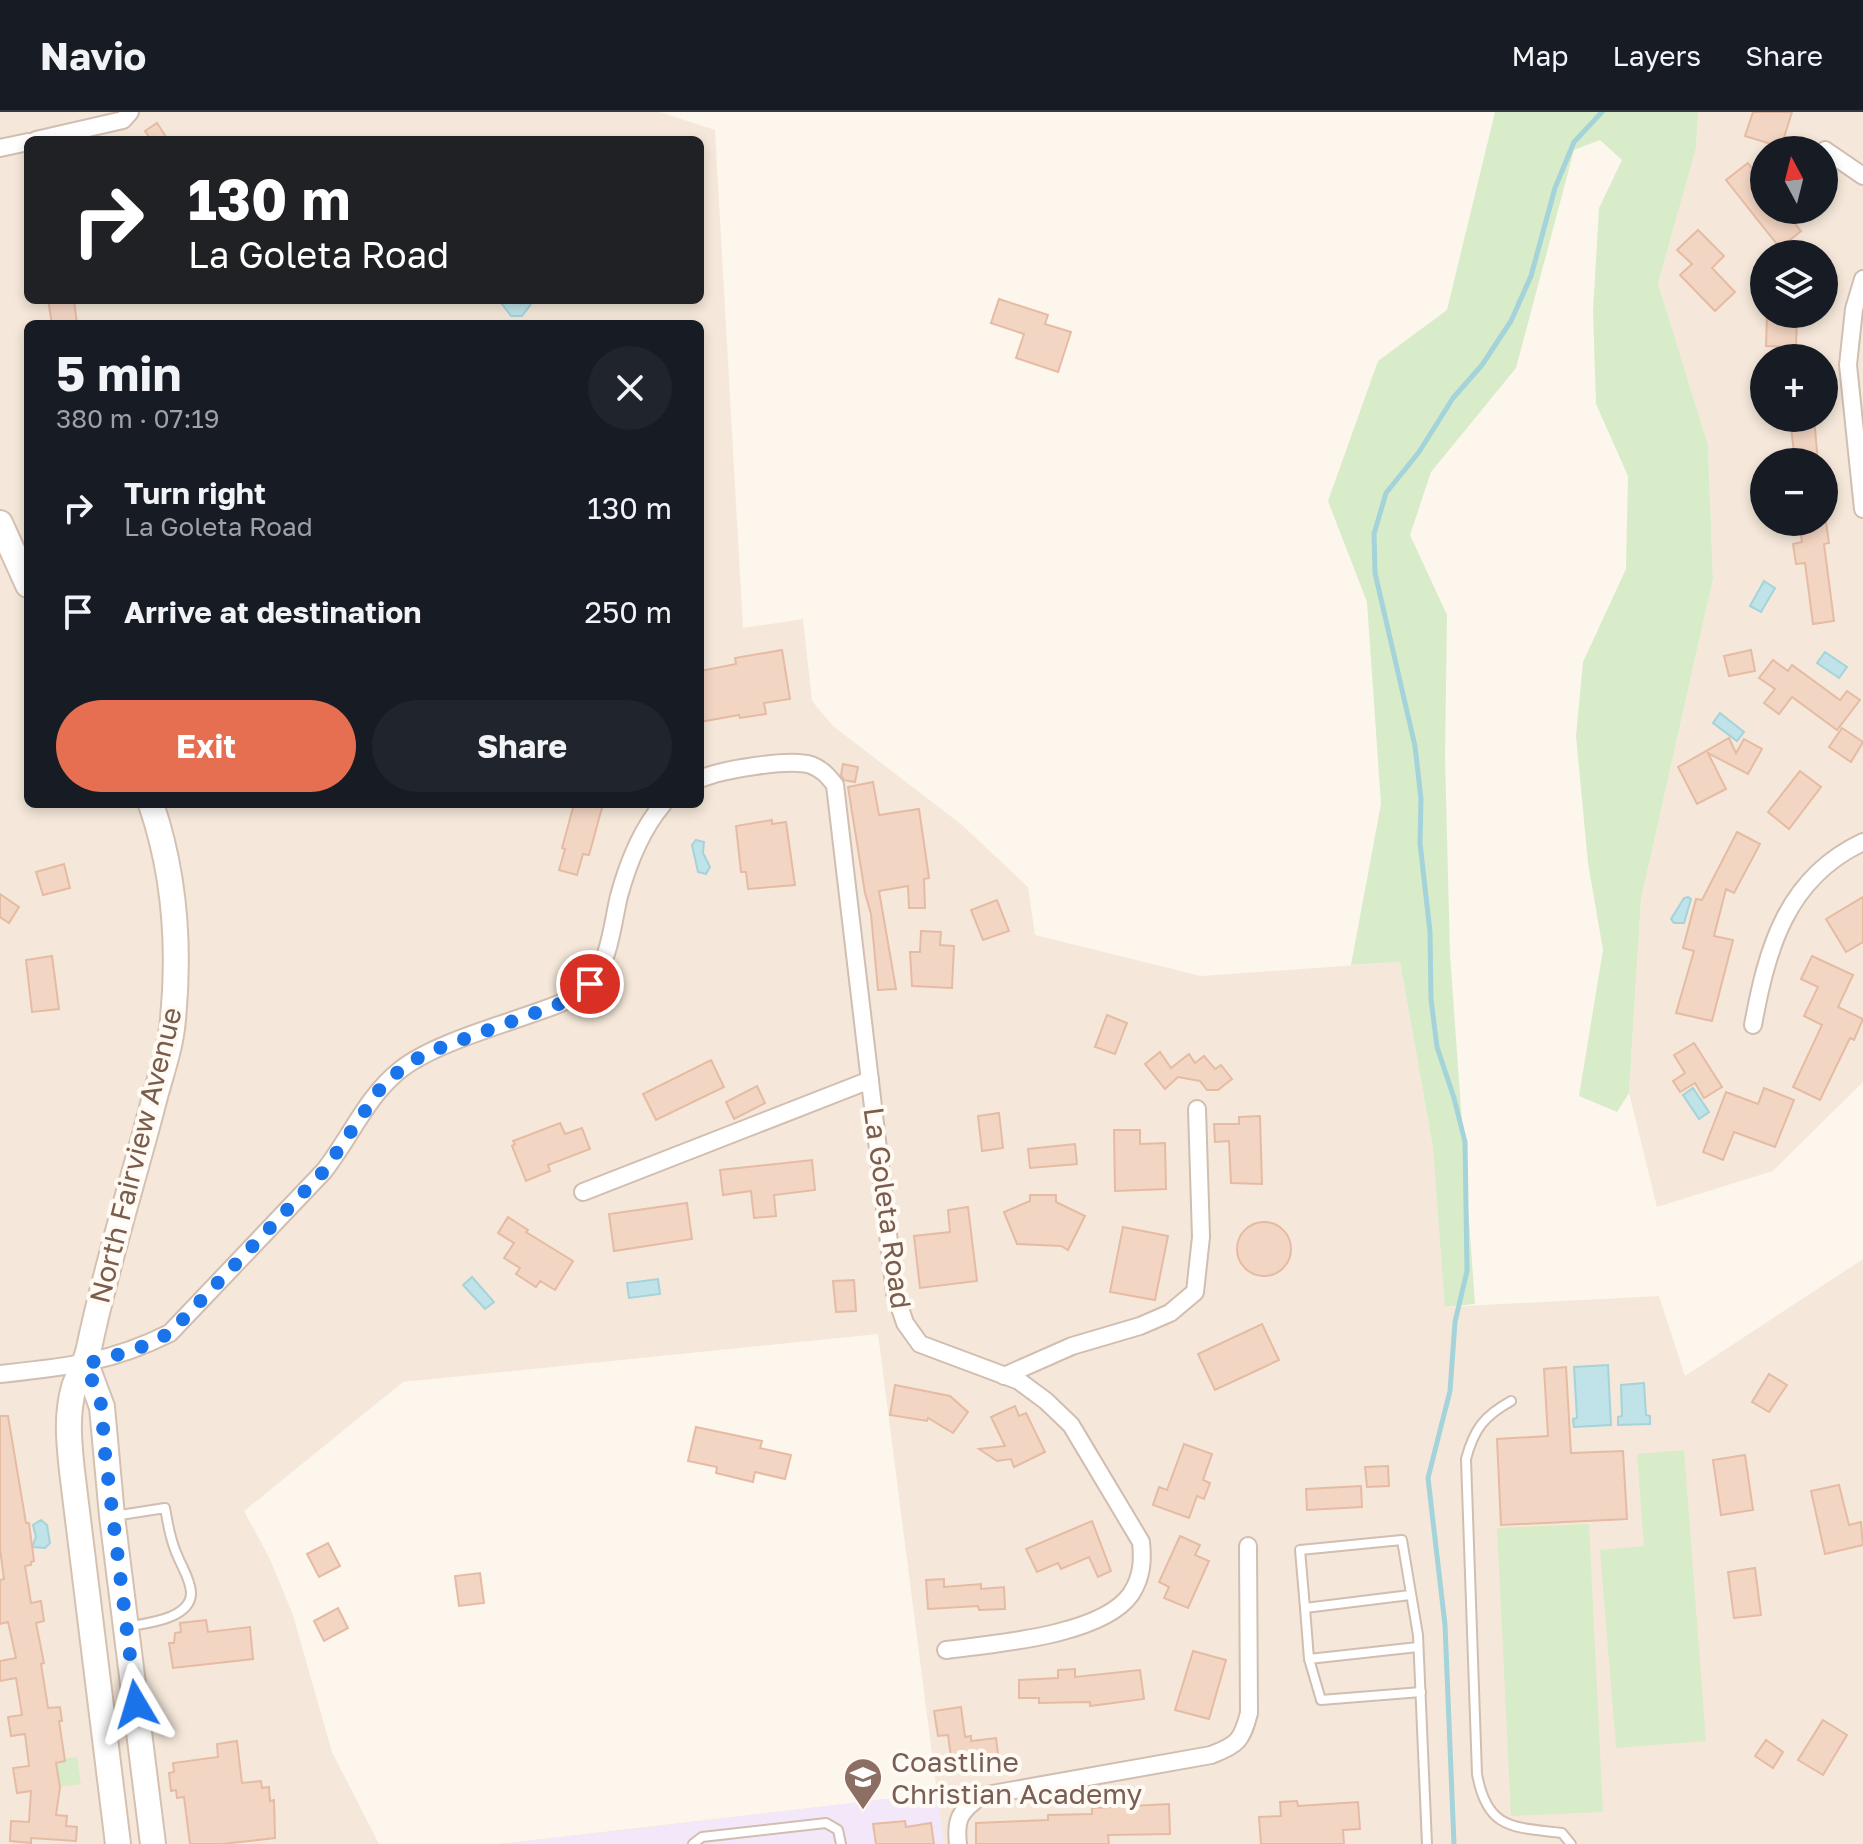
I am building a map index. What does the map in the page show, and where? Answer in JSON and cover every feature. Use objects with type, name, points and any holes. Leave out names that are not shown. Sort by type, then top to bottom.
[{"type":"street","points":[[53,136],[123,120],[130,112]]},
{"type":"street","points":[[0,148],[24,143]]},
{"type":"street","points":[[1838,159],[1863,176]]},
{"type":"street","points":[[1863,279],[1854,309],[1848,365],[1863,509]]},
{"type":"street","points":[[0,523],[24,576]]},
{"type":"street","name":"La Goleta Road","points":[[704,777],[743,767],[808,764],[825,772],[835,785],[895,1293],[905,1323],[920,1344],[1019,1381],[1046,1401],[1071,1425],[1141,1542],[1143,1561],[1139,1579],[1129,1598],[1105,1615],[1041,1637],[946,1650]]},
{"type":"street","name":"North Fairview Avenue","points":[[118,1844],[69,1443],[68,1412],[75,1384],[86,1364],[101,1290],[129,1198],[173,1022],[177,945],[174,905],[169,869],[152,808]]},
{"type":"street","points":[[0,1374],[86,1364],[137,1349],[170,1333],[324,1171],[380,1089],[401,1069],[426,1053],[570,1000],[590,984],[603,961],[620,892],[636,848],[647,822],[659,808]]},
{"type":"street","points":[[1753,1025],[1763,971],[1784,916],[1808,882],[1845,850],[1863,842]]},
{"type":"street","name":"La Goleta Road","points":[[583,1192],[870,1080]]},
{"type":"street","points":[[1004,1376],[1072,1346],[1140,1326],[1170,1313],[1195,1292],[1201,1237],[1197,1109]]},
{"type":"street","points":[[86,1364],[102,1407],[112,1516],[153,1844]]},
{"type":"street","points":[[958,1844],[956,1824],[967,1806],[981,1796],[1211,1755],[1230,1748],[1243,1736],[1249,1713],[1248,1546]]},
{"type":"lane","points":[[1511,1401],[1488,1414],[1471,1441],[1466,1459],[1477,1774],[1486,1806],[1497,1819],[1512,1827],[1562,1833],[1571,1844]]},
{"type":"lane","points":[[112,1516],[165,1508],[172,1540],[189,1580],[191,1594],[190,1602],[159,1621],[126,1627]]},
{"type":"lane","points":[[1421,1692],[1321,1700],[1309,1659],[1300,1550],[1402,1540],[1418,1647],[1421,1692],[1427,1844]]},
{"type":"lane","points":[[1305,1608],[1410,1595]]},
{"type":"lane","points":[[1309,1659],[1418,1647]]},
{"type":"lane","points":[[693,1844],[702,1837],[826,1823],[836,1827],[841,1844]]},
{"type":"shaded area","points":[[0,112],[660,112],[715,130],[743,628],[803,619],[812,701],[833,726],[962,825],[1028,887],[1035,935],[1201,976],[1400,962],[1433,1148],[1446,1307],[1659,1296],[1685,1376],[1863,1259],[1863,1844],[499,1844],[937,1793],[878,1334],[403,1382],[244,1511],[269,1557],[293,1615],[332,1752],[379,1844],[0,1844]]},
{"type":"shaded area","points":[[1698,112],[1863,112],[1863,1082],[1773,1171],[1657,1207],[1629,1093],[1641,899],[1713,579],[1708,445],[1658,283],[1696,149]]},
{"type":"shaded area","name":"Coastline Christian Academy","points":[[937,1793],[944,1844],[499,1844],[635,1829]]},
{"type":"green space","points":[[1495,112],[1698,112],[1696,149],[1658,283],[1708,445],[1713,579],[1641,899],[1629,1093],[1617,1112],[1579,1096],[1603,950],[1588,863],[1576,736],[1583,662],[1626,569],[1628,476],[1596,404],[1593,311],[1599,208],[1622,160],[1600,140],[1574,150],[1516,368],[1431,472],[1410,535],[1447,615],[1445,757],[1450,955],[1475,1304],[1445,1307],[1433,1148],[1400,962],[1351,965],[1381,804],[1367,602],[1328,501],[1378,361],[1447,310]]},
{"type":"green space","points":[[1684,1450],[1706,1741],[1616,1748],[1600,1550],[1644,1546],[1637,1454]]},
{"type":"green space","points":[[1589,1524],[1603,1812],[1511,1816],[1497,1528]]},
{"type":"green space","points":[[77,1757],[81,1784],[60,1787],[56,1763],[64,1761],[64,1758]]},
{"type":"water","points":[[502,304],[531,304],[522,316],[511,316]]},
{"type":"water","points":[[1764,581],[1775,588],[1761,612],[1750,606]]},
{"type":"water","points":[[1825,652],[1847,667],[1839,678],[1817,663]]},
{"type":"water","points":[[1720,713],[1744,732],[1737,741],[1713,723]]},
{"type":"water","points":[[696,840],[704,842],[703,853],[710,867],[706,874],[698,872],[692,845]]},
{"type":"water","points":[[1684,898],[1691,899],[1684,923],[1674,923],[1671,919]]},
{"type":"water","points":[[1693,1088],[1709,1112],[1699,1119],[1683,1095]]},
{"type":"water","points":[[472,1277],[494,1302],[485,1309],[463,1285]]},
{"type":"water","points":[[658,1279],[660,1294],[629,1298],[627,1283]]},
{"type":"water","points":[[1608,1365],[1611,1425],[1574,1427],[1573,1419],[1577,1418],[1574,1367]]},
{"type":"water","points":[[1644,1383],[1646,1415],[1650,1416],[1650,1424],[1618,1425],[1618,1417],[1622,1416],[1621,1385]]},
{"type":"water","points":[[41,1520],[47,1525],[50,1543],[45,1548],[32,1547],[36,1537],[33,1525]]},
{"type":"building","points":[[1753,112],[1792,112],[1784,136],[1745,136]]},
{"type":"building","points":[[157,123],[165,136],[148,136],[145,131]]},
{"type":"building","points":[[1748,163],[1750,210],[1726,180]]},
{"type":"building","points":[[1761,224],[1795,224],[1801,231],[1790,240],[1774,240]]},
{"type":"building","points":[[1698,230],[1724,256],[1712,268],[1735,292],[1715,311],[1680,275],[1692,264],[1677,250]]},
{"type":"building","points":[[999,299],[1048,315],[1045,324],[1071,332],[1058,372],[1016,358],[1024,334],[991,323]]},
{"type":"building","points":[[49,304],[74,304],[76,320],[51,320]]},
{"type":"building","points":[[1767,328],[1797,328],[1796,344],[1766,344]]},
{"type":"building","points":[[1792,432],[1815,432],[1817,448],[1793,448]]},
{"type":"building","points":[[1801,536],[1828,536],[1829,543],[1824,544],[1834,621],[1813,624],[1805,563],[1796,564],[1793,544],[1802,542]]},
{"type":"building","points":[[782,650],[790,699],[764,703],[766,714],[704,721],[704,670],[736,664],[735,658]]},
{"type":"building","points":[[1751,650],[1755,671],[1729,676],[1724,656]]},
{"type":"building","points":[[1773,660],[1788,671],[1792,665],[1840,700],[1847,691],[1860,700],[1837,730],[1792,697],[1779,714],[1764,703],[1775,689],[1759,678]]},
{"type":"building","points":[[1842,728],[1863,742],[1851,762],[1829,747]]},
{"type":"building","points":[[1729,738],[1736,753],[1744,739],[1762,749],[1748,774],[1708,753],[1726,789],[1697,804],[1678,767]]},
{"type":"building","points":[[843,764],[858,767],[855,782],[844,780],[841,775]]},
{"type":"building","points":[[1800,771],[1821,787],[1789,829],[1768,812]]},
{"type":"building","points":[[873,782],[879,815],[919,809],[929,878],[924,879],[925,908],[909,908],[908,886],[879,891],[896,989],[878,990],[871,914],[848,787]]},
{"type":"building","points":[[573,808],[602,808],[589,855],[583,854],[577,875],[559,870],[565,849],[562,848]]},
{"type":"building","points":[[772,820],[772,824],[786,822],[795,885],[748,889],[746,872],[741,872],[736,826]]},
{"type":"building","points":[[1737,832],[1760,844],[1734,893],[1726,889],[1714,936],[1733,940],[1712,1021],[1676,1013],[1694,951],[1683,948],[1696,899],[1702,900]]},
{"type":"building","points":[[64,864],[70,888],[43,895],[36,872]]},
{"type":"building","points":[[0,894],[19,907],[9,923],[0,917]]},
{"type":"building","points":[[1863,897],[1863,942],[1846,952],[1826,919]]},
{"type":"building","points":[[997,900],[1009,931],[983,940],[971,910]]},
{"type":"building","points":[[921,931],[941,932],[940,945],[954,946],[952,988],[912,986],[910,952],[920,952]]},
{"type":"building","points":[[52,956],[59,1009],[32,1012],[26,960]]},
{"type":"building","points":[[1812,956],[1853,975],[1838,1007],[1863,1019],[1854,1040],[1850,1038],[1820,1100],[1793,1087],[1822,1025],[1804,1016],[1818,987],[1801,979]]},
{"type":"building","points":[[1107,1015],[1127,1023],[1115,1054],[1095,1047]]},
{"type":"building","points":[[1694,1043],[1722,1087],[1704,1098],[1695,1083],[1680,1092],[1673,1081],[1685,1073],[1674,1055]]},
{"type":"building","points":[[1160,1052],[1171,1068],[1189,1054],[1195,1063],[1204,1056],[1215,1069],[1221,1065],[1232,1079],[1218,1090],[1207,1090],[1200,1081],[1178,1077],[1165,1089],[1145,1064]]},
{"type":"building","points":[[711,1060],[724,1087],[656,1120],[643,1094]]},
{"type":"building","points":[[757,1086],[765,1103],[734,1119],[726,1102]]},
{"type":"building","points":[[1764,1088],[1794,1100],[1775,1147],[1734,1132],[1723,1160],[1703,1152],[1726,1092],[1758,1104]]},
{"type":"building","points":[[999,1113],[1003,1148],[982,1151],[978,1116]]},
{"type":"building","points":[[1260,1116],[1262,1184],[1231,1183],[1229,1141],[1215,1142],[1214,1124],[1239,1124],[1239,1117]]},
{"type":"building","points":[[560,1123],[565,1134],[582,1128],[590,1149],[548,1165],[550,1171],[526,1181],[512,1146],[515,1144],[513,1141]]},
{"type":"building","points":[[1114,1130],[1140,1130],[1140,1144],[1165,1143],[1166,1189],[1115,1191]]},
{"type":"building","points":[[1075,1144],[1077,1164],[1030,1168],[1028,1149]]},
{"type":"building","points":[[812,1160],[815,1190],[774,1195],[776,1216],[754,1218],[751,1191],[723,1195],[720,1170]]},
{"type":"building","points":[[1030,1195],[1056,1195],[1056,1202],[1085,1216],[1068,1250],[1061,1246],[1017,1244],[1004,1212],[1030,1201]]},
{"type":"building","points":[[687,1203],[692,1239],[614,1251],[609,1214]]},
{"type":"building","points":[[968,1207],[977,1281],[920,1288],[914,1236],[950,1232],[948,1210]]},
{"type":"building","points":[[508,1217],[573,1261],[555,1290],[540,1281],[536,1287],[516,1274],[520,1268],[504,1258],[514,1243],[498,1233]]},
{"type":"building","points":[[1264,1222],[1283,1230],[1291,1249],[1283,1268],[1264,1276],[1245,1268],[1237,1249],[1245,1230]]},
{"type":"building","points":[[1123,1227],[1168,1236],[1155,1300],[1110,1292]]},
{"type":"building","points":[[854,1280],[856,1311],[836,1312],[833,1281]]},
{"type":"building","points":[[1262,1324],[1279,1360],[1215,1390],[1198,1354]]},
{"type":"building","points":[[1566,1367],[1571,1453],[1623,1451],[1627,1519],[1501,1525],[1497,1439],[1548,1436],[1544,1369]]},
{"type":"building","points":[[1769,1374],[1787,1385],[1769,1412],[1752,1402]]},
{"type":"building","points":[[895,1385],[950,1396],[968,1412],[953,1433],[928,1418],[927,1421],[890,1415]]},
{"type":"building","points":[[1015,1406],[1019,1416],[1026,1413],[1045,1452],[1014,1467],[1011,1459],[997,1461],[979,1449],[1005,1446],[991,1417]]},
{"type":"building","points":[[0,1416],[8,1416],[26,1523],[29,1523],[34,1561],[25,1566],[31,1603],[41,1601],[44,1621],[36,1623],[48,1708],[60,1707],[62,1721],[59,1721],[65,1761],[56,1763],[60,1787],[56,1815],[67,1816],[66,1826],[77,1827],[76,1841],[31,1838],[31,1843],[10,1841],[11,1821],[29,1822],[31,1791],[17,1793],[13,1768],[29,1766],[25,1734],[11,1736],[8,1717],[22,1715],[16,1678],[0,1681],[0,1661],[16,1658],[8,1622],[0,1624],[0,1580],[4,1579],[0,1549]]},
{"type":"building","points":[[696,1427],[762,1441],[760,1448],[791,1455],[785,1479],[755,1472],[753,1482],[716,1473],[717,1467],[688,1461]]},
{"type":"building","points":[[1184,1444],[1212,1454],[1203,1480],[1210,1483],[1204,1499],[1197,1496],[1189,1518],[1153,1505],[1159,1487],[1167,1490]]},
{"type":"building","points":[[1745,1455],[1753,1510],[1721,1515],[1713,1460]]},
{"type":"building","points":[[1388,1466],[1389,1486],[1367,1487],[1365,1467]]},
{"type":"building","points":[[1839,1485],[1849,1525],[1861,1522],[1863,1545],[1825,1554],[1811,1491]]},
{"type":"building","points":[[1361,1486],[1362,1507],[1307,1510],[1306,1489]]},
{"type":"building","points":[[1092,1521],[1111,1571],[1098,1577],[1089,1557],[1061,1569],[1058,1563],[1037,1572],[1026,1549]]},
{"type":"building","points":[[1180,1536],[1200,1545],[1195,1555],[1209,1561],[1188,1608],[1164,1598],[1169,1587],[1159,1582]]},
{"type":"building","points":[[328,1543],[340,1566],[319,1577],[307,1554]]},
{"type":"building","points":[[1755,1568],[1761,1615],[1734,1618],[1728,1572]]},
{"type":"building","points":[[480,1573],[484,1603],[459,1606],[455,1576]]},
{"type":"building","points":[[944,1579],[944,1587],[981,1584],[981,1589],[1004,1587],[1005,1609],[979,1610],[978,1606],[928,1609],[926,1580]]},
{"type":"building","points":[[338,1608],[348,1628],[324,1641],[314,1621]]},
{"type":"building","points":[[206,1620],[208,1632],[250,1627],[253,1659],[173,1668],[169,1643],[174,1643],[175,1633],[181,1632],[180,1623]]},
{"type":"building","points":[[1193,1651],[1226,1660],[1209,1719],[1175,1710]]},
{"type":"building","points":[[1075,1669],[1075,1677],[1140,1670],[1144,1699],[1090,1706],[1090,1702],[1039,1703],[1039,1698],[1019,1698],[1019,1680],[1058,1678],[1058,1670]]},
{"type":"building","points":[[961,1707],[965,1737],[971,1736],[971,1741],[996,1738],[999,1761],[953,1771],[948,1735],[938,1736],[934,1711]]},
{"type":"building","points":[[1823,1720],[1847,1735],[1823,1775],[1798,1760]]},
{"type":"building","points":[[1766,1740],[1783,1752],[1773,1768],[1755,1756]]},
{"type":"building","points":[[237,1741],[242,1783],[261,1781],[262,1788],[269,1787],[270,1801],[274,1800],[275,1838],[190,1844],[184,1797],[177,1798],[176,1790],[171,1791],[169,1773],[174,1772],[173,1763],[218,1757],[217,1744]]},
{"type":"building","points":[[1297,1801],[1298,1806],[1358,1802],[1360,1829],[1343,1830],[1344,1844],[1261,1844],[1259,1817],[1281,1816],[1280,1802]]},
{"type":"building","points":[[1169,1804],[1170,1834],[1108,1835],[1109,1844],[976,1844],[976,1823],[1048,1820],[1048,1815],[1092,1814],[1092,1808]]},
{"type":"building","points":[[905,1821],[906,1827],[931,1823],[934,1844],[876,1844],[873,1824]]},
{"type":"waterway","points":[[1454,1844],[1445,1625],[1428,1478],[1450,1391],[1455,1322],[1467,1271],[1465,1142],[1437,1047],[1431,999],[1430,932],[1420,843],[1421,799],[1415,746],[1375,573],[1374,534],[1386,493],[1419,452],[1453,398],[1482,365],[1511,321],[1531,276],[1555,188],[1574,142],[1602,112]]},
{"type":"place","name":"Coastline Christian Academy","points":[[863,1811]]},
{"type":"route","points":[[136,1704],[102,1407],[86,1364],[137,1349],[170,1333],[324,1171],[380,1089],[401,1069],[426,1053],[570,1000],[590,984]]}]
